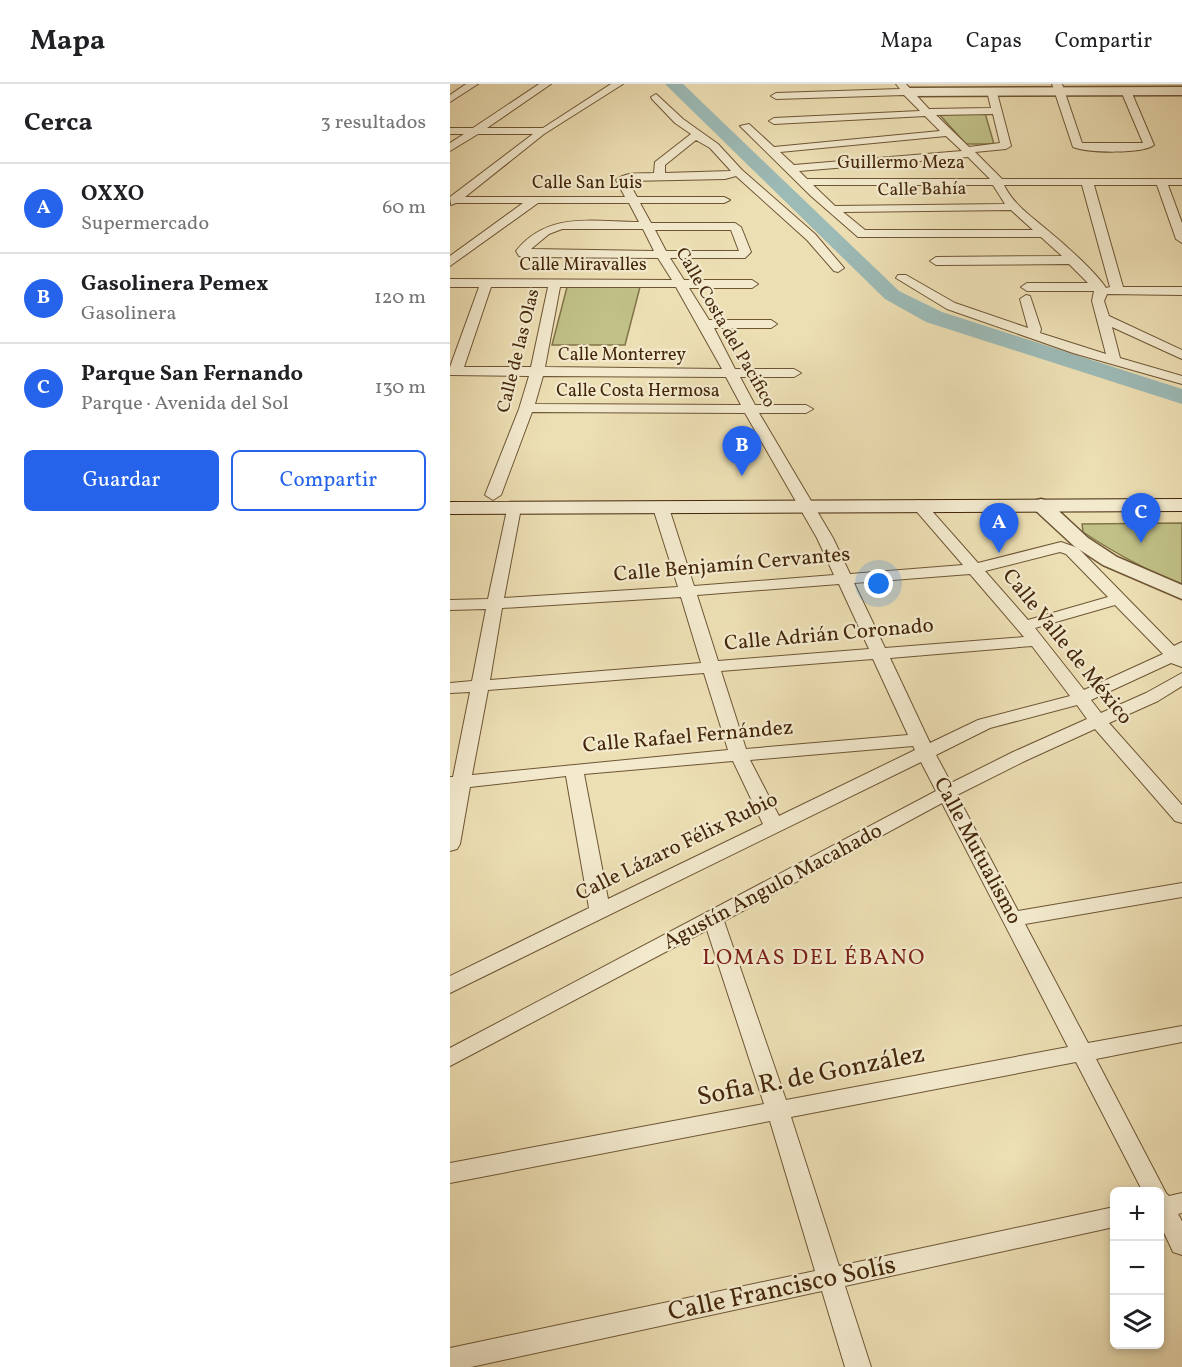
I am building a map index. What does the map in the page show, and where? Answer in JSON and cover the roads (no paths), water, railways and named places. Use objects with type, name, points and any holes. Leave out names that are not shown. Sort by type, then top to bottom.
[{"type":"main road","points":[[450,508],[661,508],[804,502],[1182,494]]},
{"type":"main road","points":[[450,495],[919,505],[1182,505]]},
{"type":"street","points":[[450,99],[472,84]]},
{"type":"street","points":[[450,148],[546,84]]},
{"type":"street","points":[[450,131],[538,132],[546,130],[618,84]]},
{"type":"street","points":[[1058,90],[1079,147],[1148,147],[1127,93]]},
{"type":"street","points":[[776,96],[904,91],[992,93],[1058,90],[1182,93]]},
{"type":"street","points":[[904,91],[996,178],[1012,207],[1072,260],[1099,289],[1098,300],[1114,360]]},
{"type":"street","points":[[791,168],[969,152],[1006,146],[992,93]]},
{"type":"street","points":[[656,96],[679,121],[701,135],[738,172],[811,237],[838,268]]},
{"type":"street","points":[[774,122],[919,115],[927,112],[996,111]]},
{"type":"street","points":[[745,126],[832,209],[862,234],[1043,233]]},
{"type":"street","points":[[452,201],[539,135],[538,132]]},
{"type":"street","points":[[771,150],[949,133]]},
{"type":"street","points":[[701,135],[693,137],[659,164],[660,176],[725,176],[738,172]]},
{"type":"street","name":"Calle Costa del Pacifico","points":[[660,176],[622,180],[804,502]]},
{"type":"street","name":"Guillermo Meza","points":[[804,182],[1182,182]]},
{"type":"street","points":[[1087,182],[1119,291]]},
{"type":"street","points":[[1161,182],[1182,239]]},
{"type":"street","name":"Calle San Luis","points":[[452,201],[724,200]]},
{"type":"street","points":[[450,262],[534,201]]},
{"type":"street","name":"Calle Bahía","points":[[832,209],[1012,207]]},
{"type":"street","points":[[556,226],[647,227],[735,227],[744,254],[523,253],[522,250],[556,226]]},
{"type":"street","points":[[936,261],[1072,260]]},
{"type":"street","points":[[902,278],[951,306],[1182,380]]},
{"type":"street","name":"Calle Miravalles","points":[[450,283],[752,284]]},
{"type":"street","name":"Calle de las Olas","points":[[493,495],[526,408],[555,283]]},
{"type":"street","points":[[454,368],[486,284]]},
{"type":"street","points":[[1033,334],[1035,329],[1027,293],[1099,289],[1182,291]]},
{"type":"street","points":[[1104,319],[1182,355]]},
{"type":"street","points":[[705,324],[771,324]]},
{"type":"street","name":"Calle Monterrey","points":[[454,368],[793,369]]},
{"type":"street","name":"Calle Costa Hermosa","points":[[526,408],[806,409]]},
{"type":"street","name":"Calle Mutualismo","points":[[804,502],[845,579],[922,746],[1082,1053],[1156,1187]]},
{"type":"street","name":"Calle Valle de México","points":[[919,505],[1037,641],[1099,722],[1175,798],[1182,817]]},
{"type":"street","points":[[1041,505],[1082,542],[1110,561],[1182,593]]},
{"type":"street","points":[[450,844],[456,783],[479,687],[513,508]]},
{"type":"street","points":[[661,508],[739,756],[774,826]]},
{"type":"street","name":"Calle Benjamín Cervantes","points":[[450,605],[495,605],[687,592],[973,569],[1061,547],[1072,551],[1119,599]]},
{"type":"street","points":[[1024,626],[1119,599],[1179,656]]},
{"type":"street","name":"Calle Adrián Coronado","points":[[450,688],[1037,641]]},
{"type":"street","name":"Calle Lázaro Félix Rubio","points":[[450,985],[774,826],[922,746],[984,724],[1081,698],[1179,656]]},
{"type":"street","name":"Agustín Angulo Macahado","points":[[450,1058],[1020,756],[1152,697],[1182,678]]},
{"type":"street","name":"Calle Rafael Fernández","points":[[456,783],[574,769],[739,756],[922,746]]},
{"type":"street","points":[[574,769],[600,912]]},
{"type":"street","points":[[1013,919],[1182,890]]},
{"type":"street","points":[[713,918],[778,1111],[858,1367]]},
{"type":"street","name":"Sofia R. de González","points":[[450,1173],[1182,1034]]},
{"type":"street","name":"Calle Mutualismo","points":[[1164,1202],[1182,1245]]},
{"type":"street","name":"Calle Francisco Solís","points":[[450,1360],[1110,1218]]},
{"type":"waterway","points":[[673,84],[892,295],[934,317],[1182,397]]},
{"type":"place","name":"Gasolinera Pemex","points":[[742,476]]},
{"type":"place","name":"Parque San Fernando","points":[[1141,543]]},
{"type":"place","name":"OXXO","points":[[999,553]]},
{"type":"district","name":"LOMAS DEL ÉBANO","points":[[814,958]]}]
